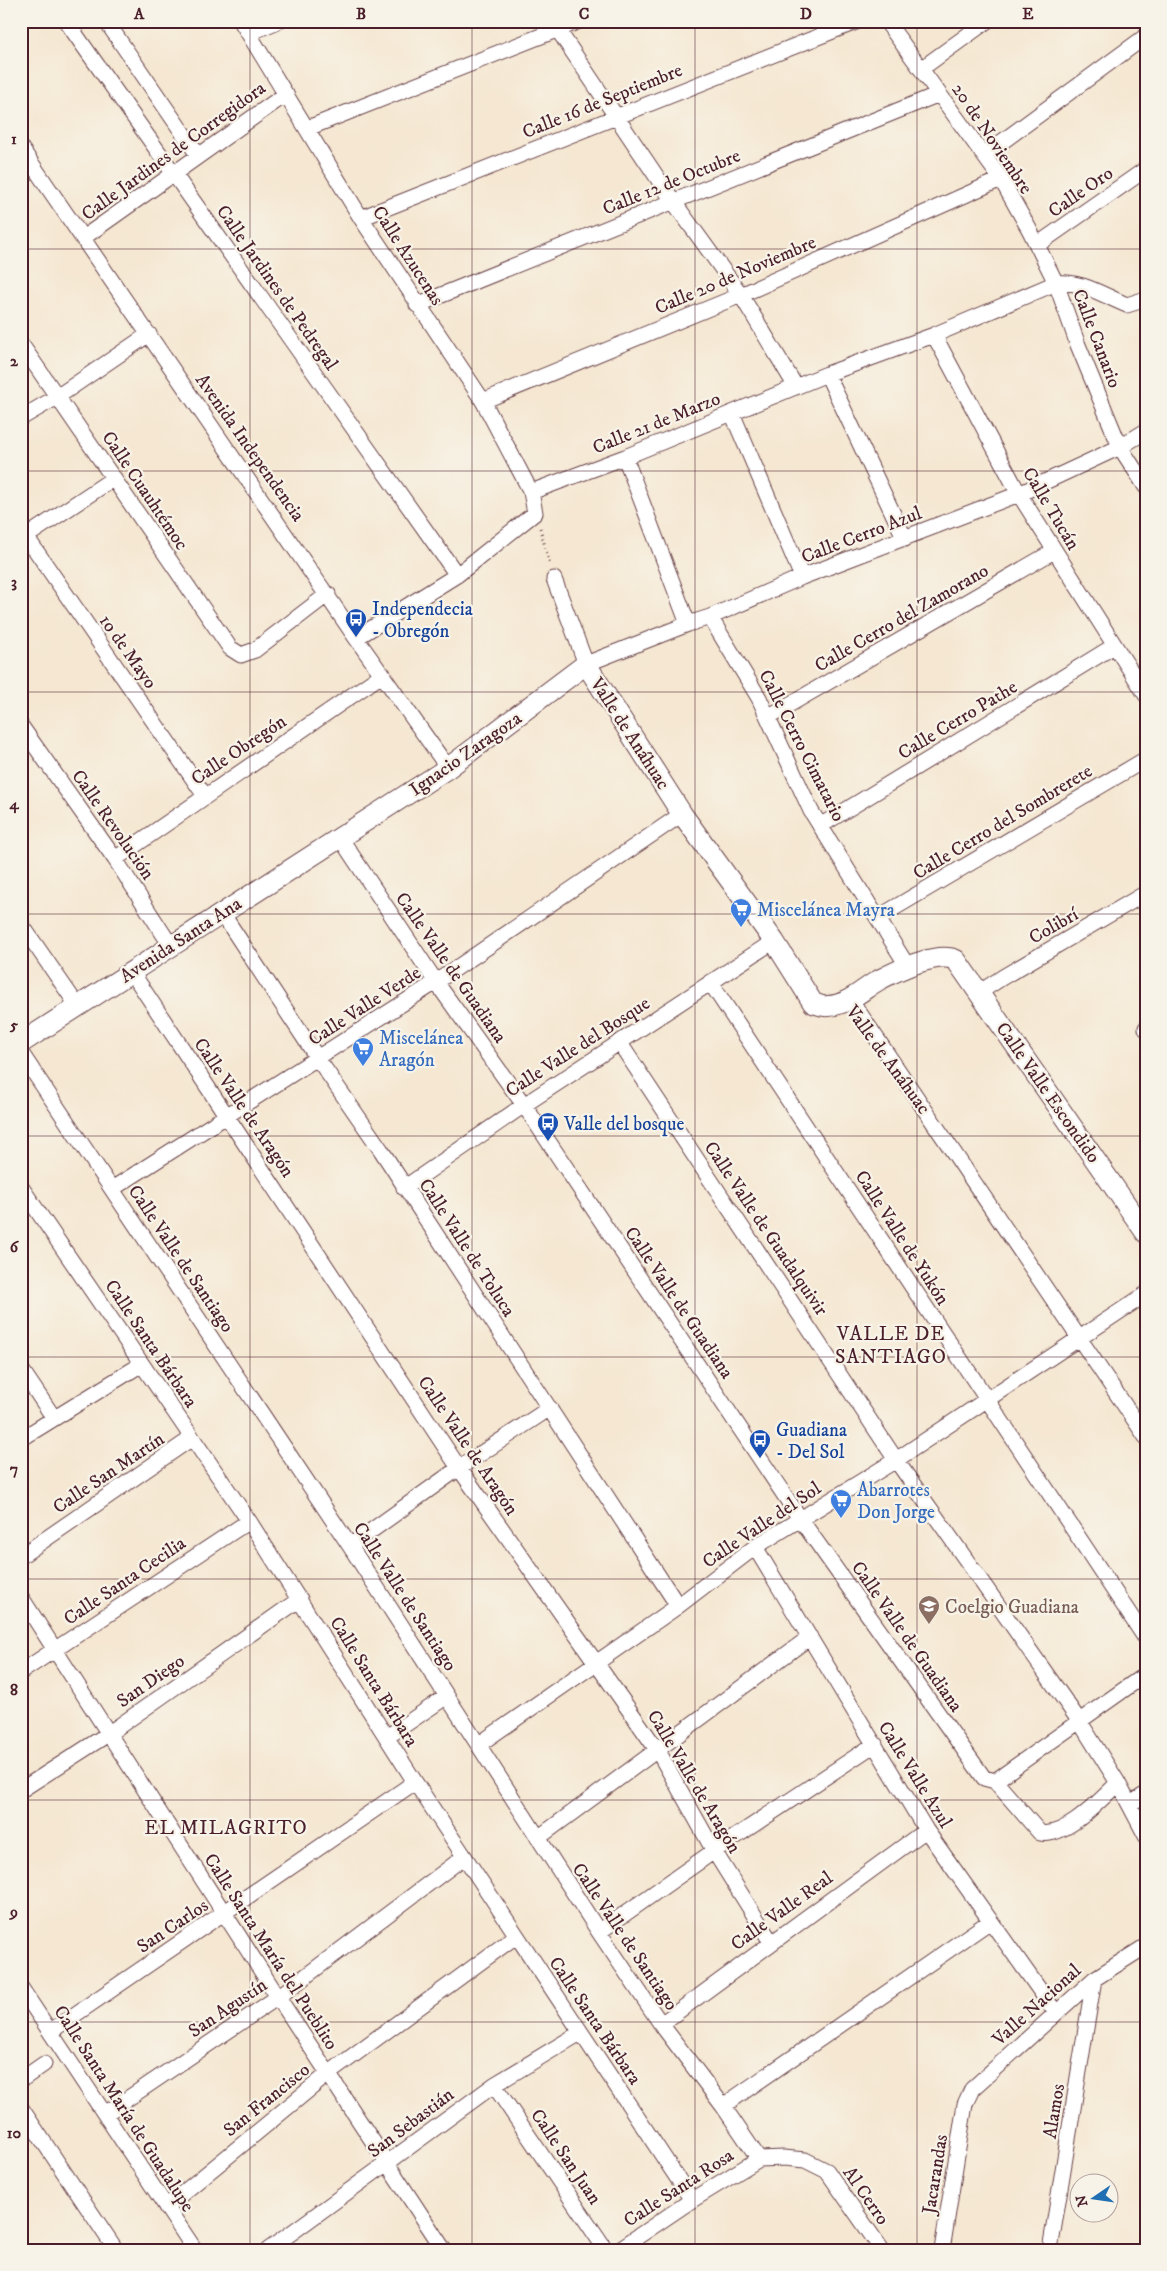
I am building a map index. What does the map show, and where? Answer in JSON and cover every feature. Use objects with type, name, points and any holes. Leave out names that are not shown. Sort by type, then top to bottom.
[{"type":"street","name":"Calle Jardines de Pedregal","points":[[66,21],[457,575]]},
{"type":"street","points":[[106,21],[198,156]]},
{"type":"street","points":[[245,27],[278,21]]},
{"type":"street","points":[[308,128],[554,25],[579,21]]},
{"type":"street","name":"Calle 16 de Septiembre","points":[[361,218],[616,115],[858,21]]},
{"type":"street","name":"20 de Noviembre","points":[[886,21],[1001,179],[1056,283]]},
{"type":"street","points":[[921,69],[987,21]]},
{"type":"street","points":[[554,25],[673,201],[741,295],[796,387]]},
{"type":"street","name":"Calle Azucenas","points":[[245,27],[361,218],[417,305],[482,400],[531,492],[535,513]]},
{"type":"street","points":[[984,156],[1146,36]]},
{"type":"street","name":"Calle Jardines de Corregidora","points":[[83,238],[286,94]]},
{"type":"street","name":"Calle 12 de Octubre","points":[[417,305],[939,94]]},
{"type":"street","name":"Avenida Independencia","points":[[21,148],[328,594],[356,638],[448,768]]},
{"type":"street","name":"Calle Oro","points":[[1037,245],[1146,169]]},
{"type":"street","name":"Calle 20 de Noviembre","points":[[482,400],[741,295],[1001,179]]},
{"type":"street","points":[[1056,283],[1069,282],[1082,286],[1127,306],[1146,299]]},
{"type":"street","name":"Calle 21 de Marzo","points":[[531,492],[625,458],[827,374],[934,335],[1056,283]]},
{"type":"street","name":"Calle Canario","points":[[1056,283],[1078,345],[1120,447],[1146,487]]},
{"type":"street","points":[[21,418],[57,397],[149,334]]},
{"type":"street","name":"Calle Tucán","points":[[934,335],[1019,494],[1146,696]]},
{"type":"street","name":"Calle Cuauhtémoc","points":[[21,344],[230,648],[241,655],[255,650],[328,594]]},
{"type":"street","points":[[827,374],[905,539]]},
{"type":"street","points":[[732,413],[802,577]]},
{"type":"street","name":"Calle Cerro Azul","points":[[586,664],[710,617],[802,577],[1019,494],[1120,447],[1146,431]]},
{"type":"street","points":[[625,458],[688,624]]},
{"type":"street","points":[[23,535],[114,478]]},
{"type":"street","points":[[356,638],[457,575],[535,513]]},
{"type":"street","name":"1o de Mayo","points":[[23,535],[205,796]]},
{"type":"street","name":"Calle Cerro del Zamorano","points":[[768,717],[1054,551]]},
{"type":"street","name":"Valle de Anáhuac","points":[[554,579],[586,664],[682,814],[774,941],[812,1003],[828,1006],[850,999],[1146,1437]]},
{"type":"street","name":"Calle Cerro Cimatario","points":[[710,617],[759,698],[811,811],[908,967]]},
{"type":"street","name":"Calle Cerro Pathe","points":[[820,826],[1114,646]]},
{"type":"street","name":"Ignacio Zaragoza","points":[[339,836],[448,768],[586,664]]},
{"type":"street","name":"Calle Obregón","points":[[115,858],[383,674]]},
{"type":"street","name":"Calle Revolución","points":[[21,726],[115,858],[171,946]]},
{"type":"street","name":"Calle Cerro del Sombrerete","points":[[879,918],[1146,758]]},
{"type":"street","name":"Calle Valle Verde","points":[[112,1189],[226,1114],[318,1059],[436,982],[682,814]]},
{"type":"street","name":"Avenida Santa Ana","points":[[21,1043],[339,836]]},
{"type":"street","name":"Calle Valle de Guadiana","points":[[339,836],[436,982],[524,1105],[801,1520],[984,1778],[995,1781],[1040,1833],[1048,1834],[1057,1833],[1086,1812],[1118,1783]]},
{"type":"street","name":"Colibrí","points":[[980,992],[1146,893]]},
{"type":"street","name":"Calle Valle de Toluca","points":[[222,913],[318,1059],[381,1150],[678,1606]]},
{"type":"street","points":[[21,924],[77,1005]]},
{"type":"street","name":"Calle Valle del Bosque","points":[[404,1188],[524,1105],[774,941]]},
{"type":"street","name":"Calle Valle Escondido","points":[[908,967],[947,956],[956,960],[1146,1232]]},
{"type":"street","points":[[850,999],[879,980],[908,967]]},
{"type":"street","name":"Calle Valle de Aragón","points":[[131,971],[459,1468],[658,1751],[714,1852],[771,1942]]},
{"type":"street","name":"Calle Valle de Yukón","points":[[710,982],[1146,1639]]},
{"type":"street","name":"Calle Valle de Guadalquivir","points":[[619,1042],[896,1460],[1080,1722],[1118,1783],[1146,1836]]},
{"type":"street","name":"Calle Valle de Santiago","points":[[21,1053],[350,1546],[599,1932],[661,2024],[723,2106],[759,2159]]},
{"type":"street","name":"Calle Santa Bárbara","points":[[21,1187],[249,1521],[415,1782],[692,2200]]},
{"type":"street","name":"Calle Valle del Sol","points":[[478,1745],[594,1662],[678,1606],[755,1547],[896,1460],[1146,1294]]},
{"type":"street","points":[[21,1439],[142,1364]]},
{"type":"street","points":[[21,1369],[54,1418]]},
{"type":"street","points":[[350,1546],[459,1468],[550,1408]]},
{"type":"street","name":"Calle San Martín","points":[[21,1556],[192,1438]]},
{"type":"street","name":"Calle Santa Cecilia","points":[[21,1672],[249,1521]]},
{"type":"street","name":"Calle Valle Azul","points":[[755,1547],[926,1830],[989,1922],[1056,2013]]},
{"type":"street","name":"Calle Santa María del Pueblito","points":[[21,1597],[328,2074],[389,2163],[441,2249]]},
{"type":"street","name":"San Diego","points":[[21,1790],[108,1734],[300,1599]]},
{"type":"street","points":[[538,1838],[810,1637]]},
{"type":"street","points":[[995,1781],[1146,1674]]},
{"type":"street","points":[[387,1737],[447,1696]]},
{"type":"street","points":[[599,1932],[875,1744]]},
{"type":"street","name":"San Carlos","points":[[51,2031],[415,1782]]},
{"type":"street","points":[[1130,1804],[1146,1794]]},
{"type":"street","name":"Calle Valle Real","points":[[661,2024],[926,1830]]},
{"type":"street","name":"San Agustín","points":[[105,2114],[278,1997],[464,1857]]},
{"type":"street","points":[[723,2106],[989,1922]]},
{"type":"street","name":"San Francisco","points":[[166,2207],[328,2074],[516,1936]]},
{"type":"street","name":"Valle Nacional","points":[[964,2104],[972,2089],[1094,1979],[1146,1946]]},
{"type":"street","name":"Alamos","points":[[1050,2250],[1094,1979]]},
{"type":"street","name":"Calle Santa María de Guadalupe","points":[[21,1988],[195,2250]]},
{"type":"street","name":"San Sebastián","points":[[268,2250],[494,2085],[580,2033]]},
{"type":"street","points":[[21,2080],[44,2064]]},
{"type":"street","name":"Calle San Juan","points":[[494,2085],[606,2250]]},
{"type":"street","name":"Jacarandas","points":[[942,2250],[964,2104]]},
{"type":"street","points":[[21,2108],[116,2250]]},
{"type":"street","name":"Al Cerro","points":[[759,2159],[784,2158],[805,2160],[826,2171],[882,2250]]},
{"type":"street","name":"Calle Santa Rosa","points":[[618,2250],[692,2200],[759,2159]]},
{"type":"path","points":[[535,513],[554,579]]},
{"type":"place","name":"Independecia - Obregón","points":[[356,638]]},
{"type":"place","name":"Miscelánea Mayra","points":[[741,928]]},
{"type":"place","name":"Miscelánea Aragón","points":[[363,1067]]},
{"type":"place","name":"Valle del bosque","points":[[548,1142]]},
{"type":"place","name":"Guadiana - Del Sol","points":[[760,1459]]},
{"type":"place","name":"Abarrotes Don Jorge","points":[[841,1519]]},
{"type":"place","name":"Coelgio Guadiana","points":[[929,1625]]},
{"type":"district","name":"VALLE DE SANTIAGO","points":[[891,1344]]},
{"type":"district","name":"EL MILAGRITO","points":[[226,1827]]}]
